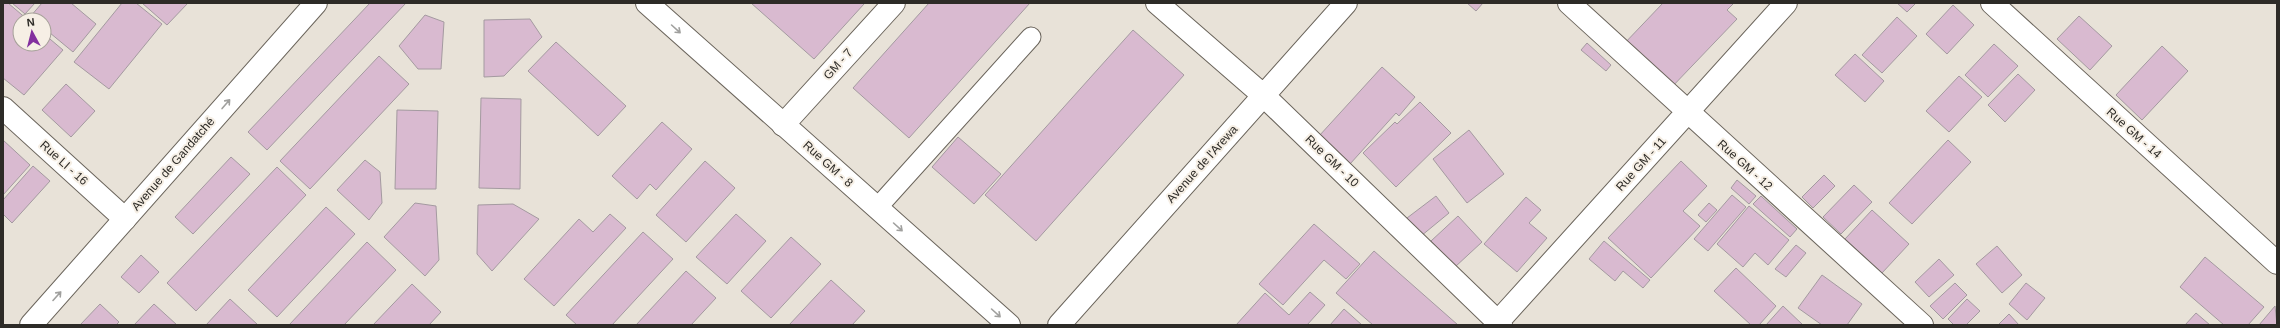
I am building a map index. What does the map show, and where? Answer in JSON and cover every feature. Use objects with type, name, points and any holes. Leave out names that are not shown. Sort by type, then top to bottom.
[{"type":"street","name":"Rue GM - 8","points":[[647,3],[1009,325]]},
{"type":"street","name":"GM - 7","points":[[783,125],[894,3]]},
{"type":"street","name":"Rue GM - 10","points":[[1157,3],[1264,96],[1498,324]]},
{"type":"street","name":"Avenue de l'Arewa","points":[[1059,325],[1346,3]]},
{"type":"street","name":"Rue GM - 12","points":[[1569,3],[1922,325]]},
{"type":"street","name":"Rue GM - 11","points":[[1498,324],[1786,3]]},
{"type":"street","name":"Rue GM - 14","points":[[1992,3],[2277,263]]},
{"type":"street","name":"Avenue de Gandatché","points":[[31,325],[310,5]]},
{"type":"street","name":"Rue LI - 16","points":[[3,108],[125,219]]},
{"type":"lane","points":[[877,208],[1031,37]]},
{"type":"building","points":[[3,3],[8,3],[19,12],[12,12],[12,52],[52,52],[52,41],[63,50],[24,95],[3,78]]},
{"type":"building","points":[[12,3],[35,3],[27,12],[23,12]]},
{"type":"building","points":[[42,3],[71,3],[96,24],[73,52],[52,35],[52,12],[34,12]]},
{"type":"building","points":[[122,3],[136,3],[162,24],[109,89],[74,62]]},
{"type":"building","points":[[142,3],[188,3],[167,25]]},
{"type":"building","points":[[370,3],[406,3],[267,150],[248,132]]},
{"type":"building","points":[[751,3],[863,3],[864,4],[814,59]]},
{"type":"building","points":[[929,3],[1030,3],[909,138],[853,88]]},
{"type":"building","points":[[1467,3],[1483,3],[1476,11]]},
{"type":"building","points":[[1663,3],[1734,3],[1727,10],[1737,19],[1669,90],[1622,46]]},
{"type":"building","points":[[1897,3],[1916,3],[1907,12]]},
{"type":"building","points":[[1953,5],[1974,25],[1947,54],[1926,34]]},
{"type":"building","points":[[425,15],[444,22],[441,69],[418,69],[399,46]]},
{"type":"building","points":[[2079,16],[2112,46],[2090,70],[2057,39]]},
{"type":"building","points":[[1897,17],[1917,36],[1882,73],[1862,55]]},
{"type":"building","points":[[530,19],[542,37],[504,76],[484,77],[484,20]]},
{"type":"building","points":[[1133,30],[1184,75],[1036,241],[985,195]]},
{"type":"building","points":[[556,42],[626,106],[598,136],[528,71]]},
{"type":"building","points":[[1587,43],[1611,65],[1606,71],[1581,50]]},
{"type":"building","points":[[1994,44],[2018,66],[1988,97],[1965,75]]},
{"type":"building","points":[[2162,46],[2188,71],[2142,120],[2116,95]]},
{"type":"building","points":[[1855,54],[1884,81],[1865,102],[1835,75]]},
{"type":"building","points":[[379,56],[409,84],[310,189],[280,161]]},
{"type":"building","points":[[1382,67],[1415,97],[1399,116],[1396,113],[1350,164],[1319,136]]},
{"type":"building","points":[[2018,74],[2035,90],[2005,122],[1988,105]]},
{"type":"building","points":[[1959,76],[1982,97],[1949,132],[1926,111]]},
{"type":"building","points":[[66,84],[95,111],[71,137],[42,110]]},
{"type":"building","points":[[481,98],[521,99],[520,189],[479,188]]},
{"type":"building","points":[[1420,102],[1451,133],[1396,187],[1363,153],[1395,122],[1397,124]]},
{"type":"building","points":[[397,110],[438,111],[436,189],[395,189]]},
{"type":"building","points":[[662,122],[692,149],[656,190],[650,184],[637,199],[612,176]]},
{"type":"building","points":[[1469,130],[1504,174],[1467,203],[1433,159]]},
{"type":"building","points":[[958,137],[1001,174],[974,204],[932,167]]},
{"type":"building","points":[[3,140],[30,165],[3,195]]},
{"type":"building","points":[[1948,140],[1971,162],[1912,224],[1889,203]]},
{"type":"building","points":[[231,157],[250,174],[193,234],[175,217]]},
{"type":"building","points":[[365,160],[380,172],[382,203],[369,220],[337,190]]},
{"type":"building","points":[[705,161],[735,188],[686,242],[656,215]]},
{"type":"building","points":[[1681,161],[1707,186],[1683,211],[1700,226],[1651,278],[1608,238]]},
{"type":"building","points":[[33,166],[50,181],[12,223],[3,214],[3,200]]},
{"type":"building","points":[[277,167],[306,195],[196,311],[167,283]]},
{"type":"building","points":[[1824,175],[1835,186],[1813,208],[1802,197]]},
{"type":"building","points":[[1737,180],[1756,196],[1749,204],[1731,188]]},
{"type":"building","points":[[1854,185],[1872,202],[1841,234],[1823,217]]},
{"type":"building","points":[[1732,195],[1746,207],[1708,251],[1694,239]]},
{"type":"building","points":[[1436,196],[1449,213],[1421,236],[1407,218]]},
{"type":"building","points":[[1761,196],[1797,229],[1790,237],[1753,204]]},
{"type":"building","points":[[1526,197],[1541,210],[1529,223],[1547,238],[1517,272],[1484,244]]},
{"type":"building","points":[[415,203],[436,206],[439,260],[425,276],[384,237]]},
{"type":"building","points":[[1709,203],[1717,210],[1706,222],[1698,215]]},
{"type":"building","points":[[513,204],[539,219],[492,271],[477,254],[478,205]]},
{"type":"building","points":[[1749,206],[1789,240],[1768,265],[1755,253],[1743,267],[1717,244]]},
{"type":"building","points":[[326,207],[355,234],[277,317],[248,290]]},
{"type":"building","points":[[1872,210],[1909,244],[1882,273],[1845,239]]},
{"type":"building","points":[[610,214],[626,228],[554,306],[524,279],[579,219],[593,232]]},
{"type":"building","points":[[736,214],[766,241],[727,284],[696,257]]},
{"type":"building","points":[[1458,216],[1482,242],[1455,267],[1431,241]]},
{"type":"building","points":[[1314,224],[1360,264],[1346,279],[1324,260],[1283,305],[1259,284]]},
{"type":"building","points":[[643,232],[673,259],[612,325],[577,325],[566,315]]},
{"type":"building","points":[[791,237],[821,264],[771,318],[741,291]]},
{"type":"building","points":[[1604,241],[1650,280],[1643,288],[1623,271],[1615,281],[1589,259]]},
{"type":"building","points":[[367,242],[396,270],[344,325],[289,325]]},
{"type":"building","points":[[1796,245],[1806,253],[1786,277],[1775,269]]},
{"type":"building","points":[[1997,246],[2022,275],[2002,293],[1976,264]]},
{"type":"building","points":[[1374,251],[1458,325],[1373,325],[1336,293]]},
{"type":"building","points":[[141,255],[159,272],[139,293],[121,277]]},
{"type":"building","points":[[2205,257],[2264,307],[2248,325],[2224,325],[2180,287]]},
{"type":"building","points":[[1939,259],[1954,275],[1929,297],[1915,282]]},
{"type":"building","points":[[1736,268],[1776,306],[1759,325],[1751,325],[1714,291]]},
{"type":"building","points":[[686,271],[716,298],[691,325],[636,325]]},
{"type":"building","points":[[1822,275],[1862,304],[1847,325],[1822,325],[1798,308]]},
{"type":"building","points":[[831,280],[865,311],[852,325],[789,325]]},
{"type":"building","points":[[1955,283],[1967,295],[1943,319],[1930,306]]},
{"type":"building","points":[[2026,283],[2045,298],[2027,320],[2009,304]]},
{"type":"building","points":[[412,284],[441,312],[429,325],[373,325]]},
{"type":"building","points":[[1310,292],[1325,305],[1307,325],[1236,325],[1265,293],[1289,315]]},
{"type":"building","points":[[230,299],[258,325],[206,325]]},
{"type":"building","points":[[1967,299],[1980,311],[1966,325],[1954,325],[1948,319]]},
{"type":"building","points":[[100,304],[119,322],[116,325],[80,325]]},
{"type":"building","points":[[154,304],[177,325],[134,325]]},
{"type":"building","points":[[1783,306],[1803,325],[1766,325]]},
{"type":"building","points":[[2275,306],[2277,325],[2259,325]]},
{"type":"building","points":[[1344,309],[1362,325],[1330,325]]},
{"type":"building","points":[[2196,313],[2210,325],[2185,325]]},
{"type":"building","points":[[2009,314],[2019,325],[1998,325]]}]
